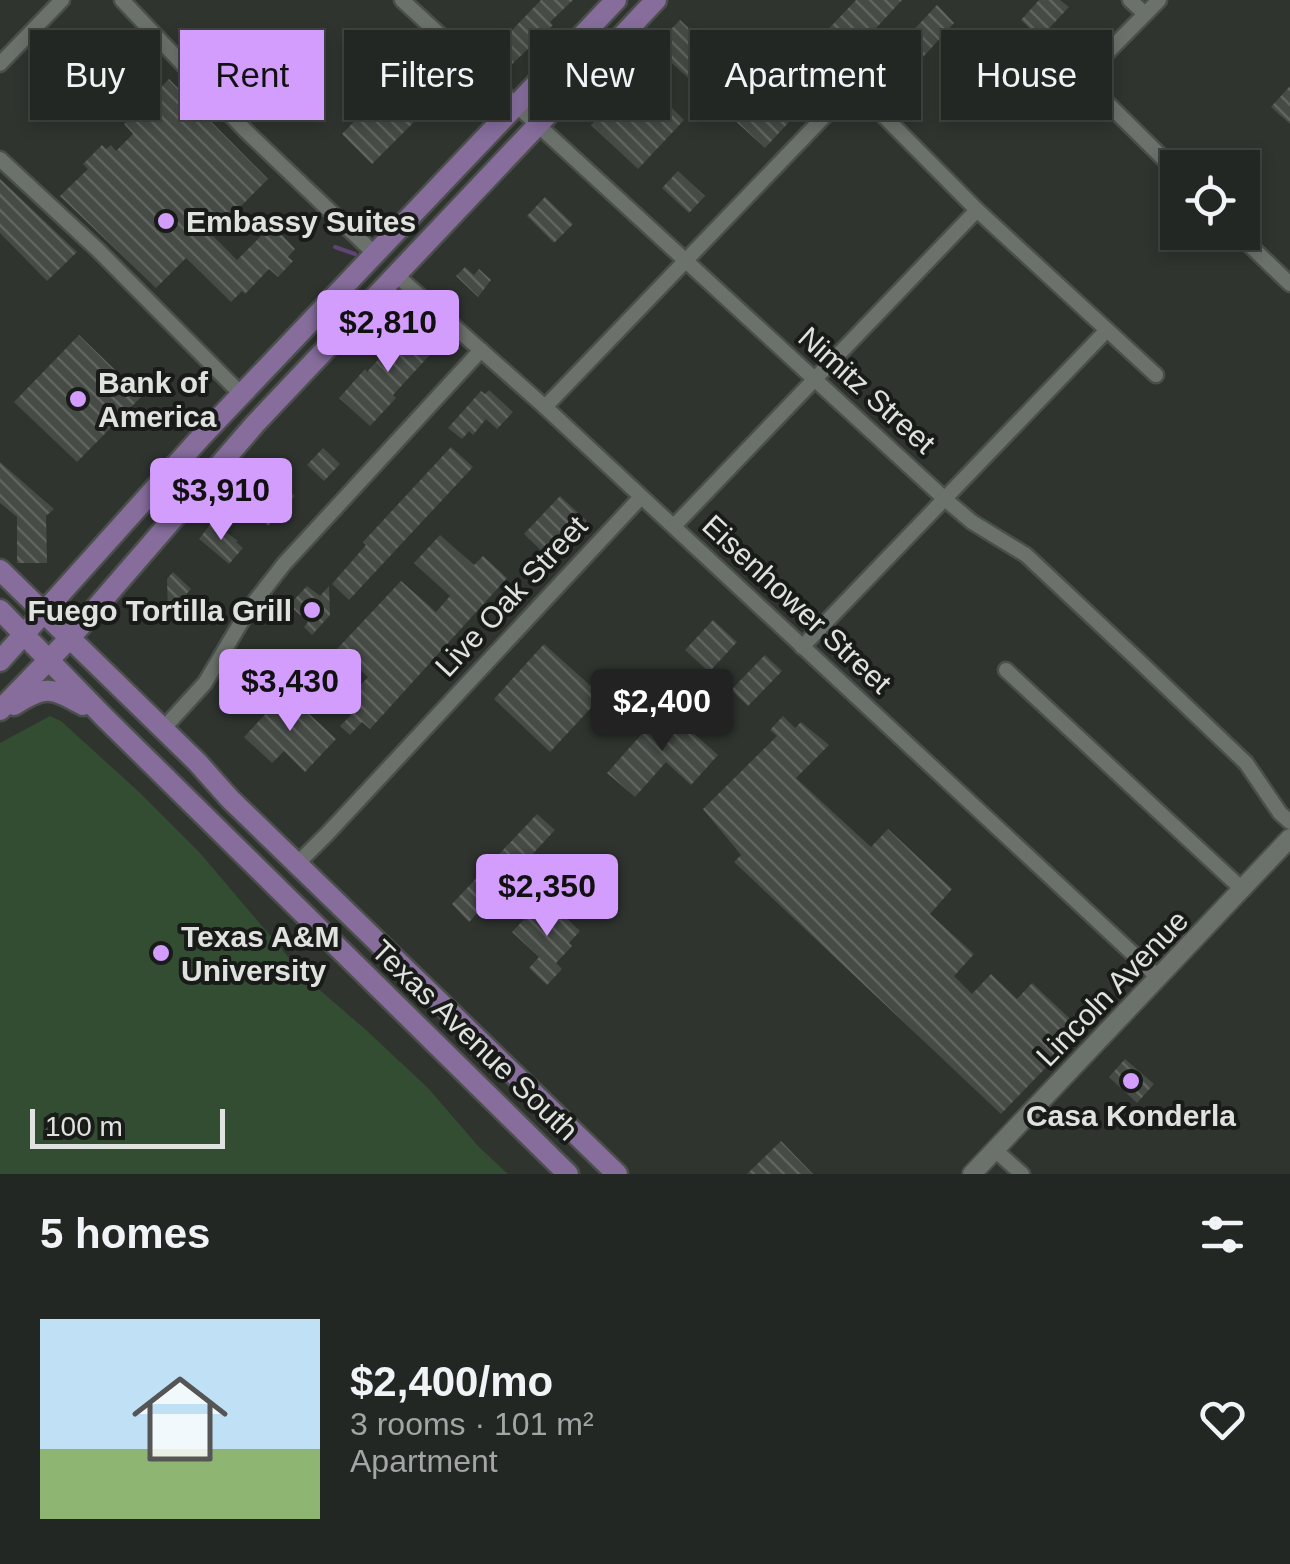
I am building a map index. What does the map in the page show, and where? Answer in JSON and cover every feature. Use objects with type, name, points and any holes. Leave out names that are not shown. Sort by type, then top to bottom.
[{"type":"main road","points":[[0,660],[164,477],[616,0]]},
{"type":"main road","points":[[0,712],[70,638],[255,424],[656,0]]},
{"type":"main road","name":"Texas Avenue South","points":[[0,570],[617,1174]]},
{"type":"main road","name":"Texas Avenue South","points":[[0,610],[568,1174]]},
{"type":"main road","points":[[0,712],[30,694],[51,691],[65,694],[105,718]]},
{"type":"main road","points":[[507,1114],[530,1089]]},
{"type":"street","points":[[0,64],[62,0]]},
{"type":"street","points":[[122,0],[245,130],[374,253]]},
{"type":"street","name":"Nimitz Street","points":[[402,0],[946,500],[972,522],[1026,555],[1246,763],[1290,822]]},
{"type":"street","points":[[1130,0],[1145,14]]},
{"type":"street","points":[[1159,0],[1094,65],[1088,77],[1095,91],[1160,155]]},
{"type":"street","points":[[545,407],[842,98],[854,93],[867,99],[977,210],[1156,375]]},
{"type":"street","points":[[0,159],[98,250],[242,395]]},
{"type":"street","points":[[674,526],[977,210]]},
{"type":"street","points":[[1255,250],[1290,284]]},
{"type":"street","name":"Eisenhower Street","points":[[395,274],[674,526],[1158,978]]},
{"type":"street","points":[[802,647],[1106,330]]},
{"type":"street","points":[[163,729],[204,683],[249,609],[284,564],[480,350]]},
{"type":"street","name":"Live Oak Street","points":[[297,864],[641,497]]},
{"type":"street","points":[[1006,670],[1243,890]]},
{"type":"street","name":"Lincoln Avenue","points":[[972,1174],[1290,838]]},
{"type":"street","points":[[995,1150],[1022,1174]]},
{"type":"green space","name":"Texas A&M University","points":[[50,716],[61,721],[139,792],[200,853],[307,979],[428,1088],[508,1174],[0,1174],[0,743]]},
{"type":"building","points":[[541,0],[573,0],[550,22],[553,25],[548,30],[530,30],[530,47],[510,66],[510,32]]},
{"type":"building","points":[[856,0],[902,0],[874,30],[828,30]]},
{"type":"building","points":[[1039,0],[1060,0],[1069,7],[1047,30],[1032,30],[1021,20]]},
{"type":"building","points":[[937,5],[954,23],[948,30],[941,30],[941,37],[921,59],[921,30],[914,30]]},
{"type":"building","points":[[680,20],[691,30],[690,80],[670,62],[670,30]]},
{"type":"building","points":[[169,79],[180,90],[180,120],[210,120],[268,179],[212,235],[237,260],[270,227],[295,249],[288,257],[293,261],[278,277],[269,269],[245,294],[242,291],[231,302],[186,258],[156,288],[60,196],[88,169],[83,164],[102,145],[106,149],[111,145],[116,151],[133,134],[124,124],[128,120],[160,120],[160,88]]},
{"type":"building","points":[[1290,86],[1290,124],[1271,107]]},
{"type":"building","points":[[670,106],[684,120],[638,169],[591,125],[596,120],[670,120]]},
{"type":"building","points":[[356,120],[416,120],[372,164],[342,134]]},
{"type":"building","points":[[734,120],[791,120],[765,148]]},
{"type":"building","points":[[678,171],[705,196],[689,213],[662,188]]},
{"type":"building","points":[[0,179],[77,252],[47,281],[0,233]]},
{"type":"building","points":[[545,197],[573,224],[554,243],[527,216]]},
{"type":"building","points":[[465,267],[474,275],[479,269],[491,280],[478,297],[456,276]]},
{"type":"building","points":[[411,323],[437,347],[370,426],[339,398]]},
{"type":"building","name":"Bank of America","points":[[79,335],[142,396],[77,462],[14,402]]},
{"type":"building","points":[[489,390],[513,412],[497,429],[486,419],[473,435],[469,431],[462,439],[448,428],[481,391],[485,394]]},
{"type":"building","points":[[451,447],[473,467],[349,600],[332,584],[366,545],[363,542]]},
{"type":"building","points":[[323,448],[340,464],[324,481],[307,465]]},
{"type":"building","points":[[0,462],[54,509],[46,516],[47,563],[17,563],[17,517],[0,503]]},
{"type":"building","points":[[268,471],[295,496],[268,526],[242,502]]},
{"type":"building","points":[[560,496],[587,521],[551,560],[524,534]]},
{"type":"building","points":[[212,522],[243,548],[229,564],[199,539]]},
{"type":"building","points":[[440,535],[474,565],[483,556],[507,578],[370,729],[362,722],[350,735],[340,726],[351,715],[342,706],[368,677],[337,649],[401,581],[436,612],[450,596],[414,563]]},
{"type":"building","points":[[173,572],[191,589],[168,614],[167,579]]},
{"type":"building","name":"Fuego Tortilla Grill","points":[[307,586],[320,596],[329,586],[330,615],[312,635],[304,627],[308,622],[289,605]]},
{"type":"building","points":[[713,620],[737,642],[709,672],[685,650]]},
{"type":"building","points":[[544,644],[602,696],[550,752],[494,699]]},
{"type":"building","points":[[765,655],[782,671],[748,706],[731,690]]},
{"type":"building","points":[[286,692],[336,739],[305,772],[284,751],[272,763],[244,737]]},
{"type":"building","points":[[665,708],[718,755],[691,785],[666,762],[635,797],[607,773]]},
{"type":"building","points":[[783,716],[795,728],[801,722],[829,745],[796,778],[871,847],[888,829],[952,889],[930,914],[974,954],[954,976],[972,994],[991,974],[1017,999],[1032,983],[1082,1030],[1001,1114],[734,862],[741,855],[703,809],[777,736],[770,730]]},
{"type":"building","points":[[537,814],[555,830],[469,922],[452,904]]},
{"type":"building","points":[[547,900],[580,931],[556,963],[562,969],[547,985],[529,968],[539,957],[512,932]]},
{"type":"building","name":"Casa Konderla","points":[[1125,1059],[1154,1084],[1137,1103],[1109,1077]]},
{"type":"building","points":[[781,1141],[813,1174],[747,1174]]},
{"type":"waterway","points":[[335,247],[355,254]]},
{"type":"place","name":"Embassy Suites","points":[[166,221]]},
{"type":"place","name":"Bank of America","points":[[78,399]]},
{"type":"place","name":"Fuego Tortilla Grill","points":[[312,610]]},
{"type":"place","name":"Texas A&M University","points":[[161,953]]},
{"type":"place","name":"Casa Konderla","points":[[1131,1081]]}]
